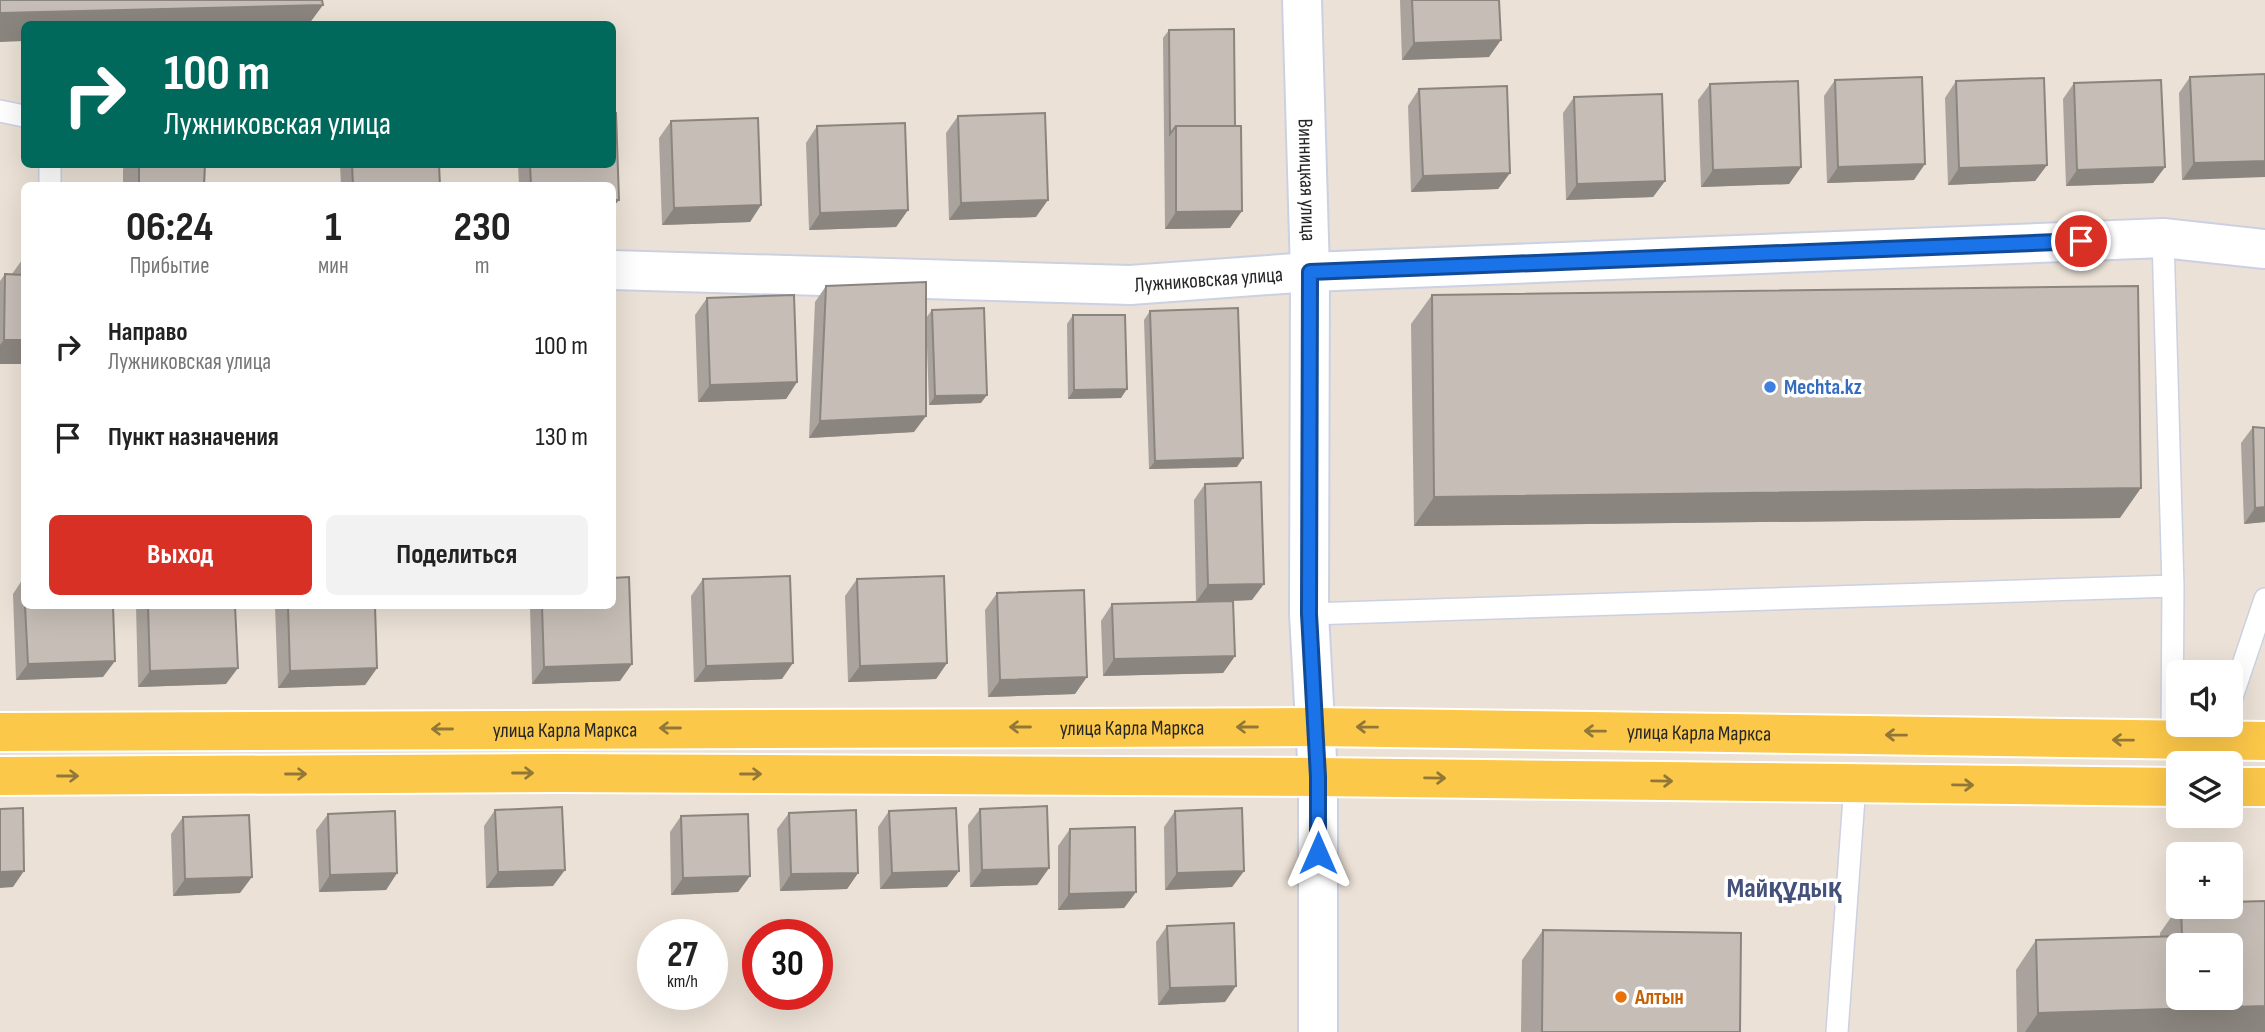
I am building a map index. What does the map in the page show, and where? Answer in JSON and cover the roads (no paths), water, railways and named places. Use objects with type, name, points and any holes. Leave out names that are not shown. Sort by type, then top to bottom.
[{"type":"main road","name":"улица Карла Маркса","points":[[0,732],[1316,727],[2172,741],[2196,737]]},
{"type":"main road","name":"улица Карла Маркса","points":[[2242,737],[2265,741]]},
{"type":"main road","points":[[0,776],[572,773],[1318,777],[2166,787]]},
{"type":"main road","points":[[2243,787],[2265,787]]},
{"type":"street","name":"Винницкая улица","points":[[1302,0],[1310,272],[1309,614],[1318,777],[1318,1032]]},
{"type":"street","name":"Лужниковская улица","points":[[616,270],[1130,285],[1310,272],[2163,238],[2265,249]]},
{"type":"lane","points":[[0,111],[21,115]]},
{"type":"lane","points":[[2163,238],[2173,586],[2172,741]]},
{"type":"lane","points":[[1309,614],[2173,586]]},
{"type":"lane","points":[[2243,664],[2265,599]]},
{"type":"lane","points":[[1837,1032],[1855,784]]},
{"type":"place","name":"Mechta.kz","points":[[1770,387]]},
{"type":"place","name":"Алтын","points":[[1621,997]]},
{"type":"district","name":"Майқұдық","points":[[1784,888]]}]
